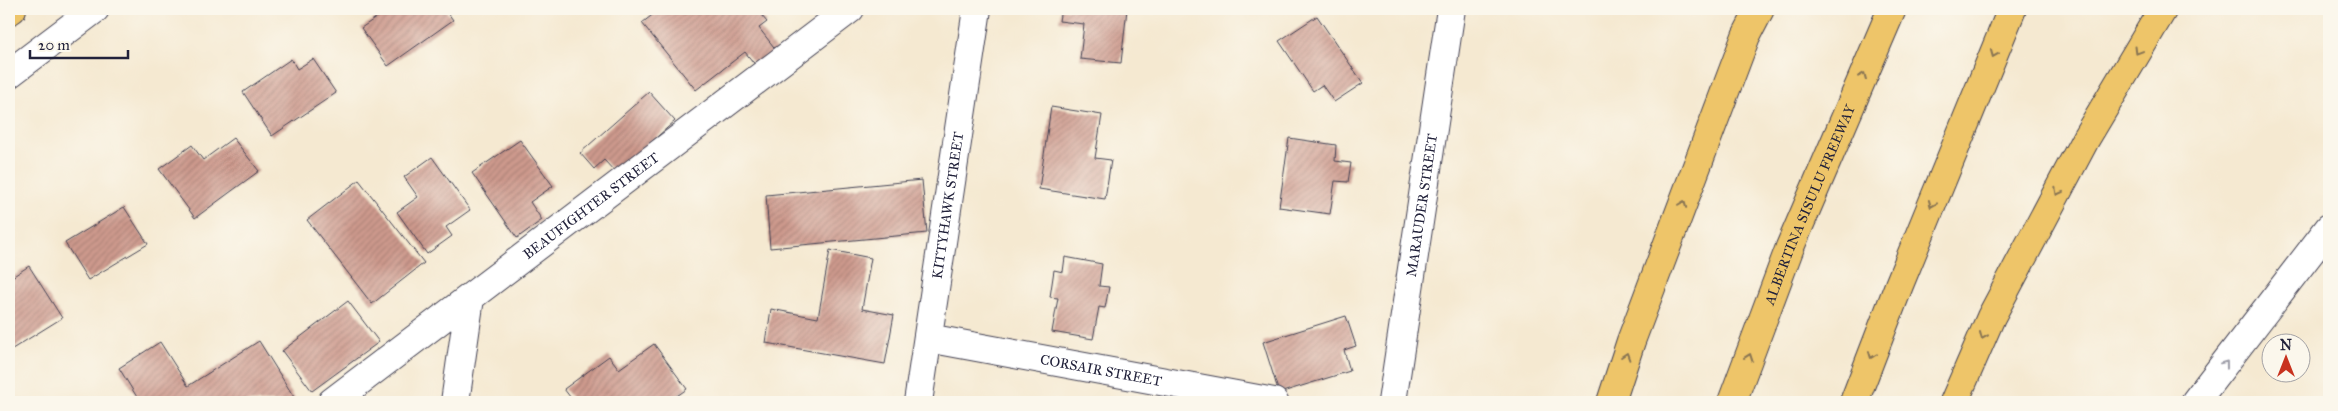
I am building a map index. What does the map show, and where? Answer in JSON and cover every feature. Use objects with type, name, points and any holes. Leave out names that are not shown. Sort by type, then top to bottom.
[{"type":"main road","points":[[1611,402],[1630,342],[1746,36],[1760,9]]},
{"type":"main road","name":"ALBERTINA SISULU FREEWAY","points":[[1732,402],[1790,247],[1892,9]]},
{"type":"main road","points":[[1854,402],[1899,285],[2012,9]]},
{"type":"main road","points":[[1954,402],[1995,308],[2086,138],[2163,9]]},
{"type":"street","points":[[9,74],[95,9]]},
{"type":"street","name":"BEAUFIGHTER STREET","points":[[332,402],[850,9]]},
{"type":"street","name":"KITTYHAWK STREET","points":[[918,402],[976,9]]},
{"type":"street","name":"MARAUDER STREET","points":[[1392,402],[1451,9]]},
{"type":"street","points":[[2195,402],[2329,228]]},
{"type":"street","points":[[455,402],[470,298]]},
{"type":"street","name":"CORSAIR STREET","points":[[928,338],[1274,402]]},
{"type":"building","points":[[389,9],[445,9],[453,20],[388,66],[361,28]]},
{"type":"building","points":[[660,9],[756,9],[767,22],[759,28],[777,51],[757,67],[745,52],[696,90],[642,23]]},
{"type":"building","points":[[1061,9],[1127,9],[1121,63],[1080,59],[1084,24],[1059,21]]},
{"type":"building","points":[[1317,16],[1363,83],[1334,102],[1322,85],[1313,91],[1279,41]]},
{"type":"building","points":[[291,59],[297,69],[313,59],[336,93],[272,136],[243,92]]},
{"type":"building","points":[[649,92],[675,121],[616,173],[604,160],[594,169],[580,153]]},
{"type":"building","points":[[1051,107],[1102,115],[1095,158],[1111,160],[1105,199],[1039,189]]},
{"type":"building","points":[[233,138],[259,171],[195,218],[159,169],[192,145],[203,160]]},
{"type":"building","points":[[1289,138],[1336,145],[1335,161],[1351,163],[1348,182],[1335,181],[1330,214],[1279,207]]},
{"type":"building","points":[[520,140],[553,186],[530,202],[542,220],[517,238],[472,173]]},
{"type":"building","points":[[432,157],[470,210],[446,227],[452,236],[427,254],[397,212],[418,197],[404,177]]},
{"type":"building","points":[[359,180],[424,263],[372,304],[307,220]]},
{"type":"building","points":[[922,180],[927,233],[770,248],[766,195]]},
{"type":"building","points":[[124,207],[148,244],[88,280],[65,243]]},
{"type":"building","points":[[830,250],[871,258],[862,309],[894,315],[885,364],[766,343],[771,309],[818,318]]},
{"type":"building","points":[[1065,257],[1102,264],[1099,286],[1109,287],[1105,308],[1099,307],[1093,339],[1052,332],[1058,298],[1050,297],[1054,270],[1063,272]]},
{"type":"building","points":[[29,266],[62,318],[9,351],[9,279]]},
{"type":"building","points":[[348,301],[379,342],[312,391],[282,351]]},
{"type":"building","points":[[1346,316],[1356,346],[1344,350],[1350,371],[1279,393],[1263,342]]},
{"type":"building","points":[[259,341],[297,402],[140,402],[119,368],[160,342],[188,386]]},
{"type":"building","points":[[654,344],[687,389],[668,402],[574,402],[564,389],[609,356],[619,369]]}]
